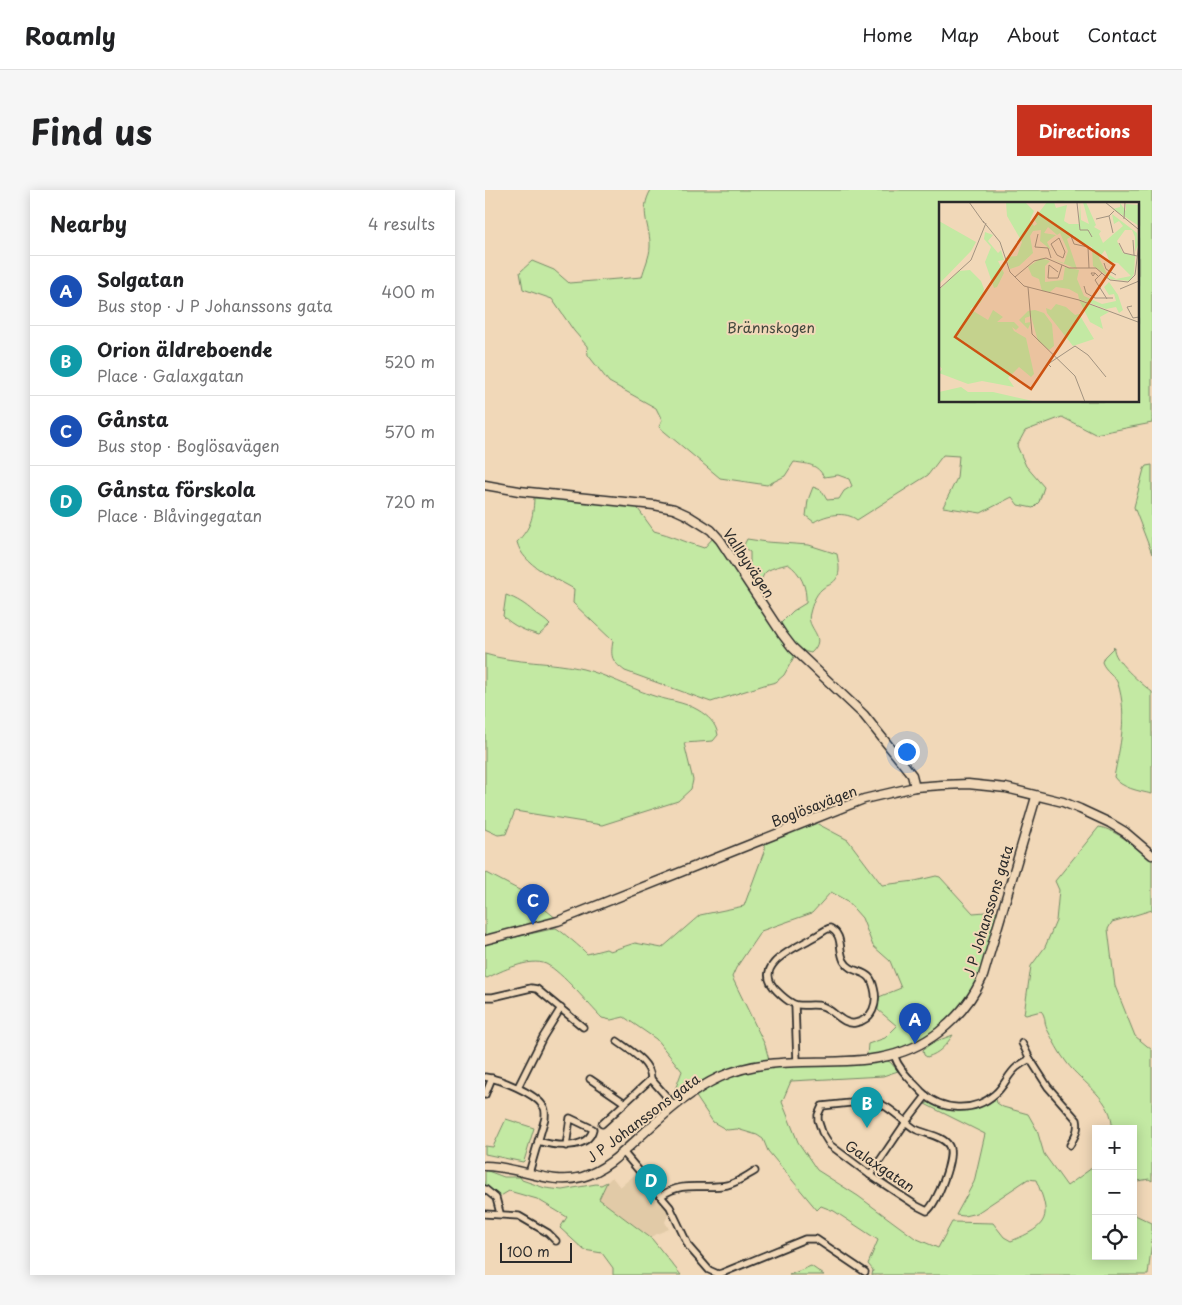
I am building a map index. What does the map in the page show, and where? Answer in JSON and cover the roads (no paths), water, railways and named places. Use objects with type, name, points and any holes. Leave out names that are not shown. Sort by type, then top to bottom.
[{"type":"street","name":"Vallbyvägen","points":[[485,485],[528,492],[653,505],[674,510],[699,521],[720,540],[772,620],[792,647],[864,715],[911,775],[915,787]]},
{"type":"street","name":"Boglösavägen","points":[[485,940],[558,921],[864,799],[915,787],[968,784],[1006,788],[1036,797],[1063,802],[1110,823],[1125,832],[1152,855]]},
{"type":"street","name":"J P Johanssons gata","points":[[485,1166],[511,1168],[563,1180],[579,1178],[600,1168],[623,1152],[695,1090],[733,1072],[771,1063],[866,1061],[894,1055],[924,1042],[949,1024],[977,990],[988,964],[1036,797]]},
{"type":"street","points":[[830,928],[839,937],[845,963],[871,979],[876,995],[874,1009],[864,1020],[849,1023],[823,1006],[795,1005],[772,986],[768,975],[769,970],[776,960],[830,928]]},
{"type":"street","points":[[485,996],[493,997],[531,988],[543,992],[583,1026]]},
{"type":"street","points":[[795,1005],[797,1062]]},
{"type":"street","points":[[517,1087],[543,1037],[561,1008]]},
{"type":"street","points":[[617,1041],[643,1062],[649,1070],[651,1079],[675,1106]]},
{"type":"street","points":[[1022,1043],[1047,1087],[1077,1120],[1076,1135],[1070,1145]]},
{"type":"street","points":[[894,1055],[900,1068],[926,1096],[939,1104],[955,1108],[982,1104],[1002,1088],[1016,1068],[1030,1059]]},
{"type":"street","points":[[485,1077],[502,1080],[517,1087],[540,1102],[545,1111],[529,1173]]},
{"type":"street","points":[[485,1095],[492,1078]]},
{"type":"street","points":[[590,1079],[625,1102]]},
{"type":"street","points":[[602,1124],[651,1079]]},
{"type":"street","points":[[870,1175],[926,1096]]},
{"type":"street","name":"Galaxgatan","points":[[875,1102],[880,1103],[906,1122],[916,1129],[946,1142],[951,1152],[943,1183],[932,1207],[927,1211],[870,1175],[830,1145],[820,1127],[818,1115],[822,1106],[826,1105],[875,1102]]},
{"type":"street","points":[[538,1141],[566,1146],[581,1142],[592,1133],[593,1129],[570,1118],[566,1146]]},
{"type":"street","points":[[623,1152],[674,1213],[689,1246],[709,1270],[714,1273],[722,1273],[805,1239],[812,1238],[817,1239],[865,1272]]},
{"type":"street","points":[[661,1196],[673,1189],[684,1186],[727,1185],[755,1171]]},
{"type":"street","points":[[485,1189],[496,1198],[500,1213]]},
{"type":"street","points":[[485,1214],[500,1213],[519,1216],[556,1240]]},
{"type":"place","name":"Gånsta","points":[[533,925]]},
{"type":"place","name":"Solgatan","points":[[915,1044]]},
{"type":"place","name":"Orion äldreboende","points":[[867,1128]]},
{"type":"place","name":"Gånsta förskola","points":[[651,1205]]},
{"type":"park label","name":"Brännskogen","points":[[771,327]]}]
